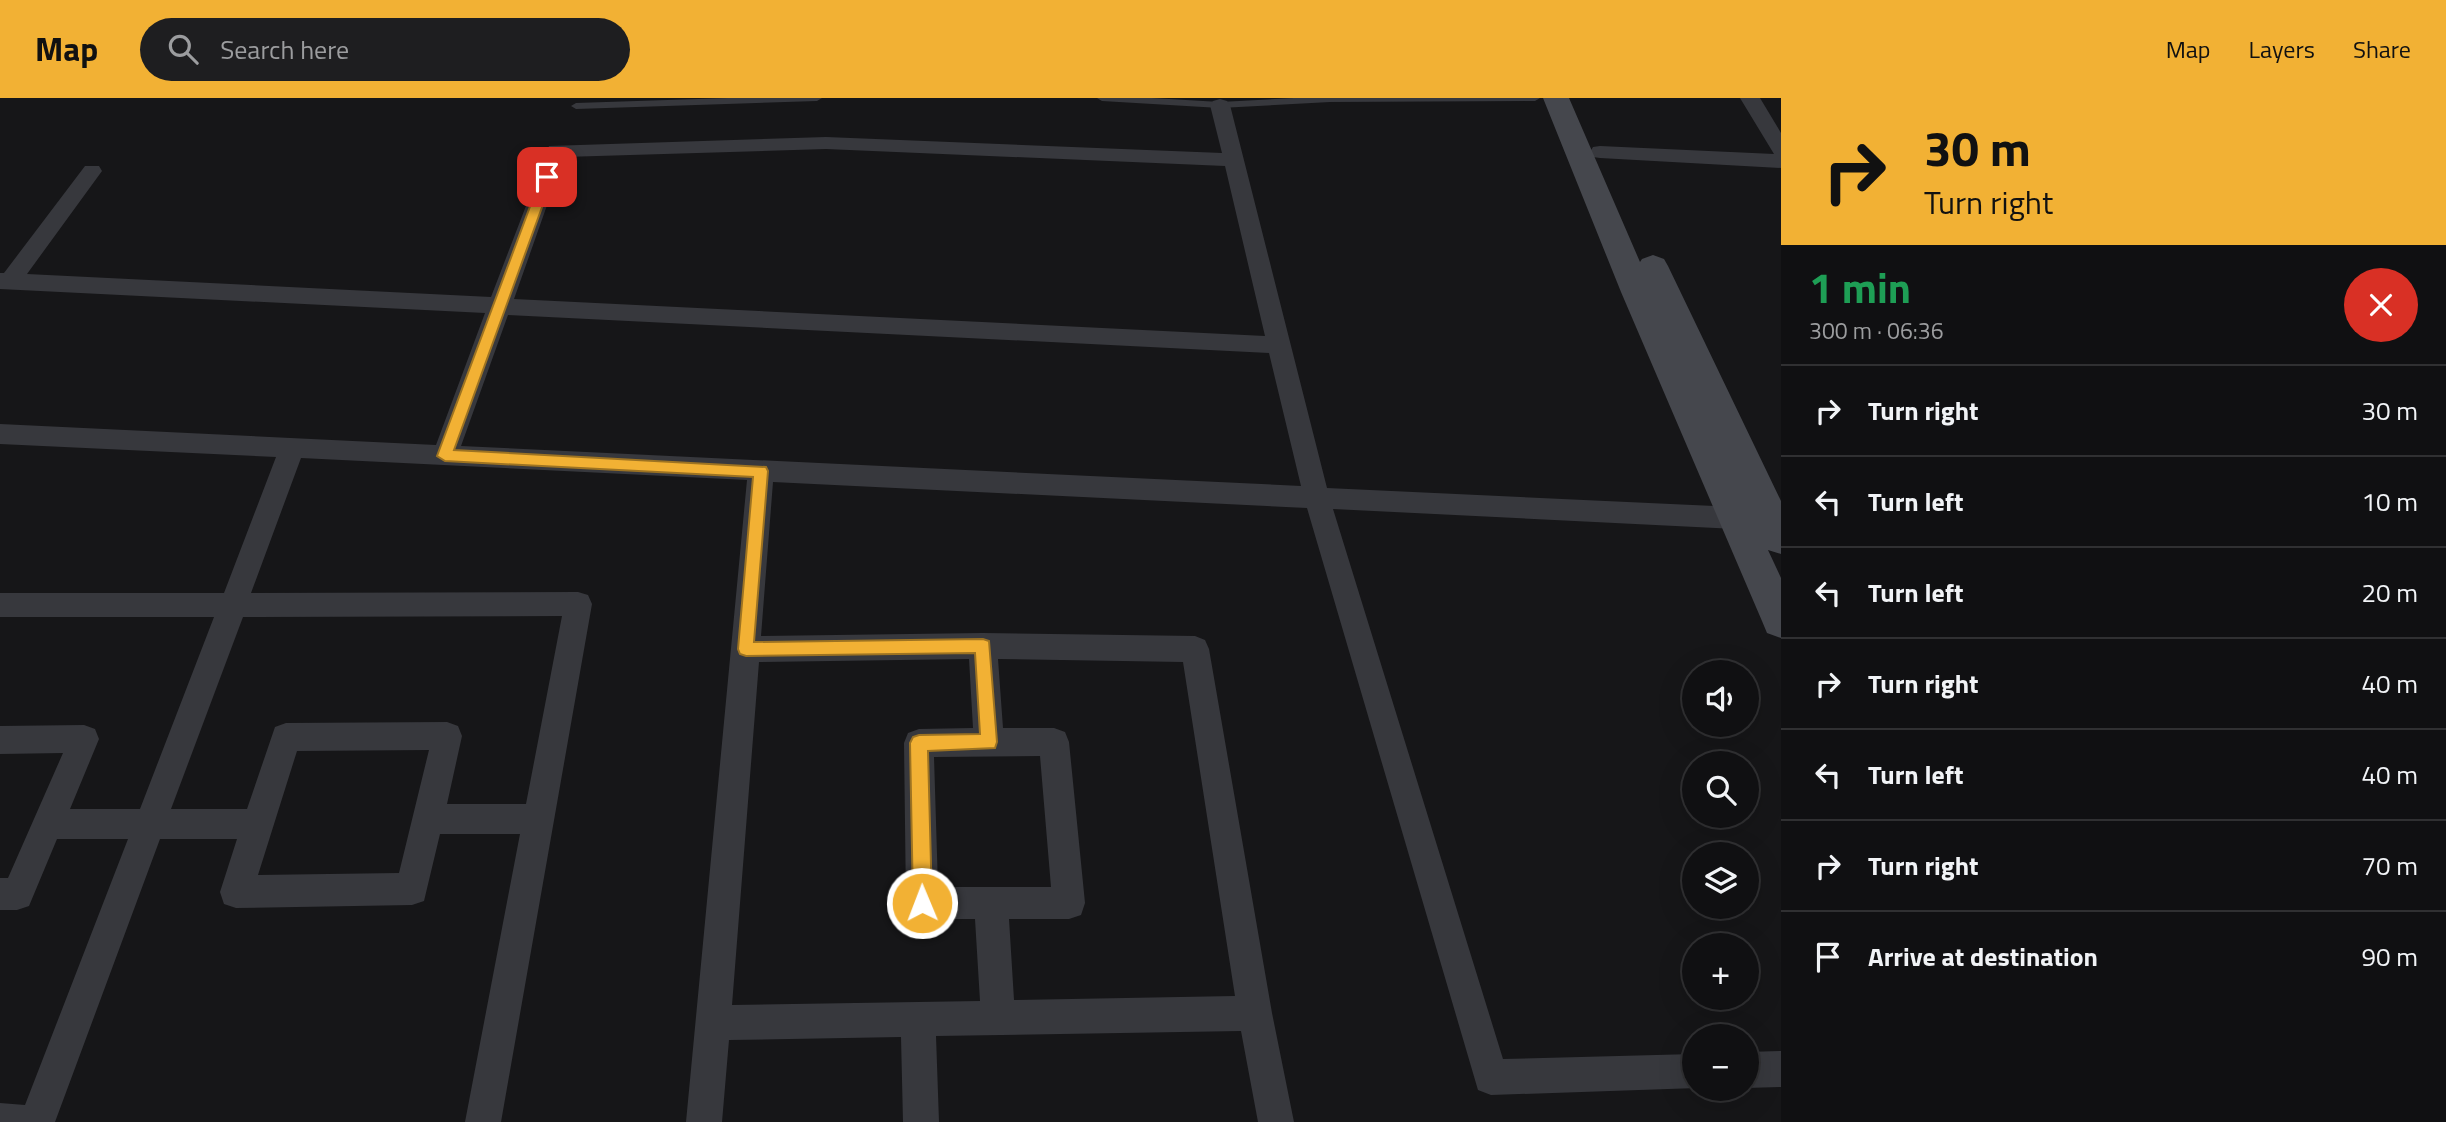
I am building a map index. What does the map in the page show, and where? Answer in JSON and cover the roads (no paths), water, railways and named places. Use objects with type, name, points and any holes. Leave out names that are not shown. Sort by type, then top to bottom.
[{"type":"street","points":[[1556,98],[1637,292],[1781,621]]},
{"type":"street","points":[[1577,98],[1781,539]]},
{"type":"street","points":[[1757,99],[1781,150]]},
{"type":"street","points":[[1220,105],[1317,498],[1491,1077],[1682,1072]]},
{"type":"street","points":[[445,456],[556,151],[826,143],[1233,160]]},
{"type":"street","points":[[1600,152],[1781,161]]},
{"type":"street","points":[[5,281],[92,171]]},
{"type":"street","points":[[5,281],[1278,345]]},
{"type":"street","points":[[0,435],[1736,518]]},
{"type":"street","points":[[37,1122],[292,449]]},
{"type":"street","points":[[704,1122],[761,471]]},
{"type":"street","points":[[0,605],[578,604],[483,1122]]},
{"type":"street","points":[[746,649],[983,646],[1195,649],[1255,1013],[1276,1122]]},
{"type":"street","points":[[983,646],[989,742]]},
{"type":"street","points":[[447,736],[412,889],[236,892],[258,824],[286,737],[447,736]]},
{"type":"street","points":[[0,740],[84,739],[17,894],[0,894]]},
{"type":"street","points":[[1054,742],[1069,903],[990,903],[922,903],[919,743],[1054,742]]},
{"type":"street","points":[[428,819],[539,818]]},
{"type":"street","points":[[47,824],[258,824]]},
{"type":"street","points":[[990,903],[998,1017]]},
{"type":"street","points":[[713,1023],[1255,1013]]},
{"type":"street","points":[[918,1018],[922,1122]]},
{"type":"street","points":[[1759,1070],[1781,1069]]},
{"type":"street","points":[[0,1121],[21,1122]]},
{"type":"lane","points":[[576,106],[817,98]]},
{"type":"lane","points":[[1102,98],[1220,105],[1330,99],[1535,98]]}]
